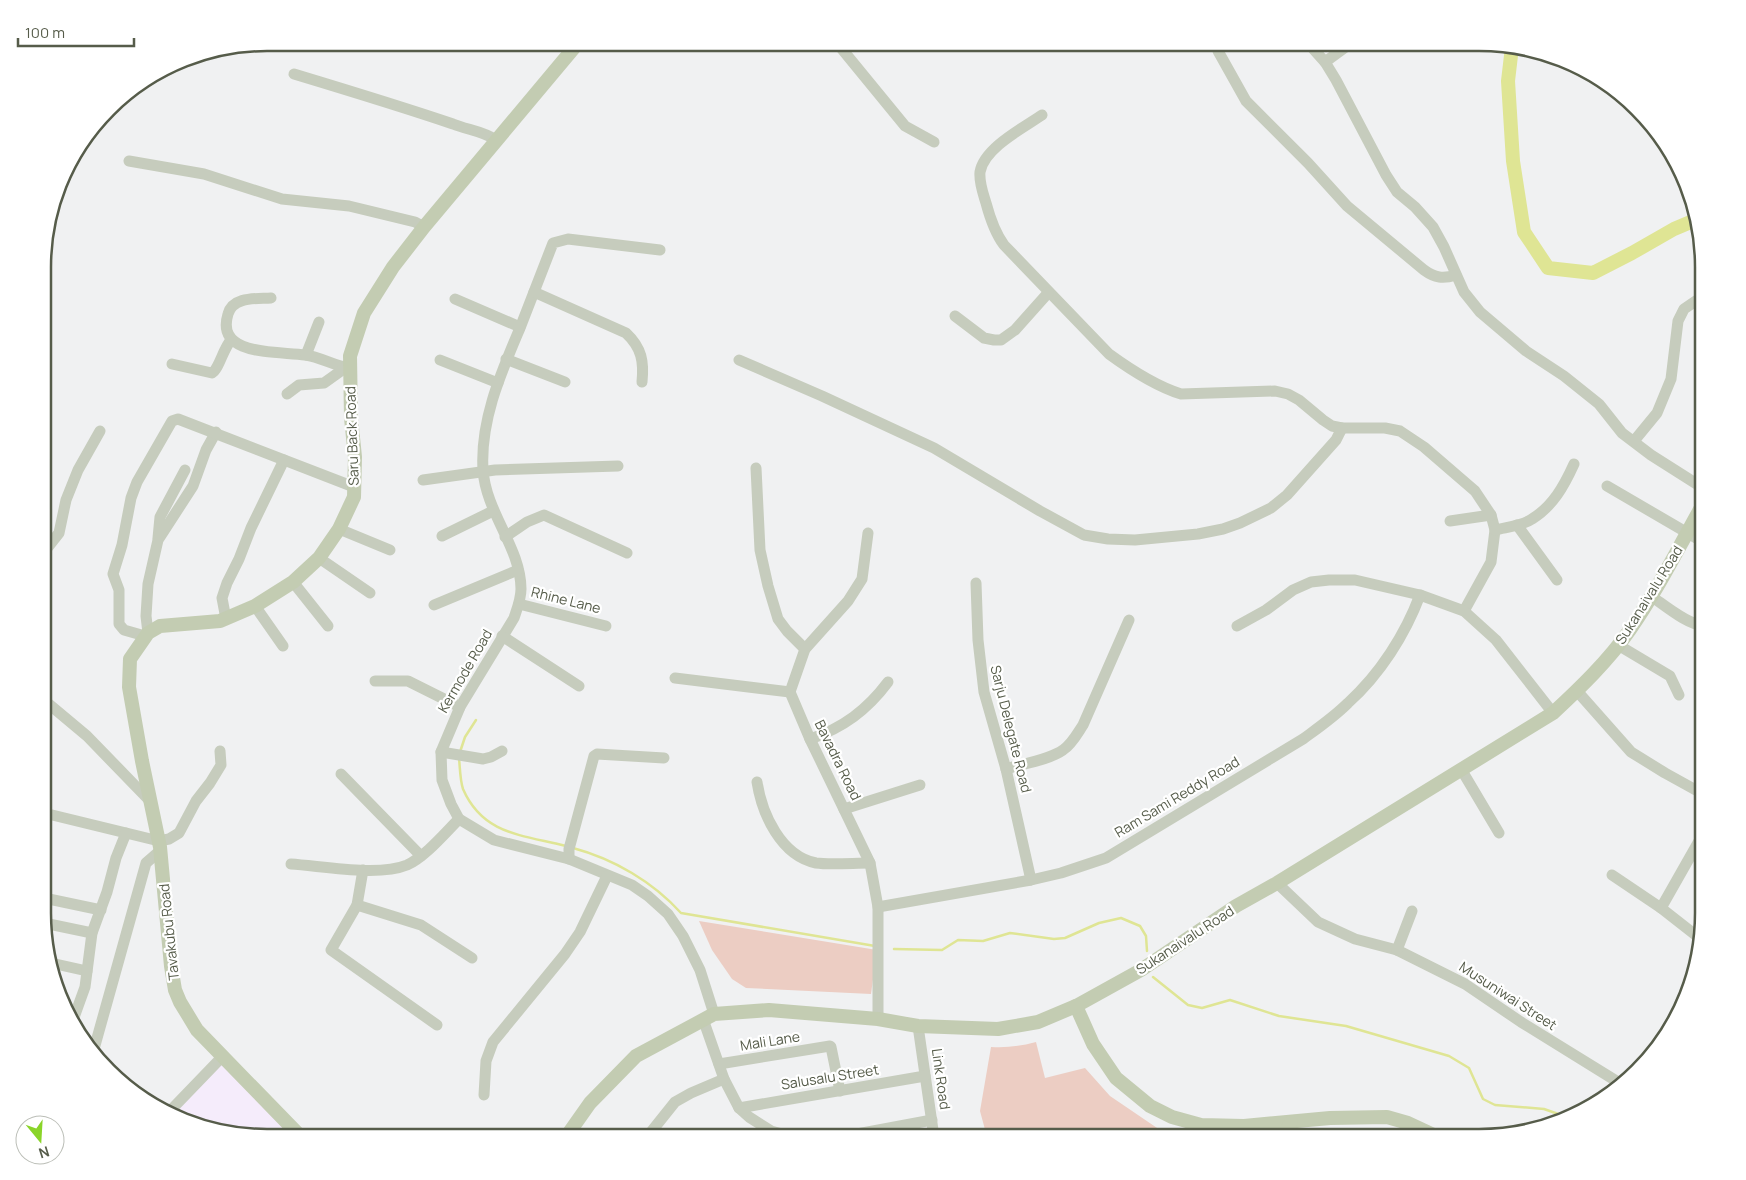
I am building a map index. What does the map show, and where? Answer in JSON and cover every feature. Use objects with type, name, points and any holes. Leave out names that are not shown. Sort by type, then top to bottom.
[{"type":"main road","name":"Saru Back Road","points":[[147,634],[160,626],[226,619],[255,606],[293,582],[319,558],[339,529],[354,497],[355,456],[347,368],[364,313],[396,263],[424,227],[571,51]]},
{"type":"main road","name":"Sukanaivalu Road","points":[[572,1129],[590,1103],[636,1056],[709,1016],[769,1010],[878,1019],[918,1026],[998,1029],[1038,1022],[1076,1006],[1141,970],[1236,906],[1277,883],[1553,712],[1577,691],[1618,645],[1666,573],[1695,518]]},
{"type":"main road","points":[[147,634],[130,659],[129,687],[150,801]]},
{"type":"main road","name":"Tavakubu Road","points":[[150,801],[160,846],[169,949],[175,990],[180,1002],[197,1030],[222,1058],[293,1129]]},
{"type":"main road","points":[[1076,1006],[1093,1044],[1116,1078],[1150,1106],[1172,1117],[1201,1125],[1244,1126],[1330,1118],[1387,1117],[1412,1129]]},
{"type":"main road","points":[[1288,1129],[1291,1122]]},
{"type":"street","points":[[844,51],[905,126],[934,142]]},
{"type":"street","points":[[1218,51],[1246,101],[1347,206],[1434,277],[1446,278],[1456,276]]},
{"type":"street","points":[[1315,51],[1325,62],[1386,175],[1398,192],[1415,207],[1432,227],[1444,247],[1464,292],[1480,312],[1526,351],[1564,376],[1599,404],[1622,432],[1651,455],[1695,483]]},
{"type":"street","points":[[1325,62],[1340,51]]},
{"type":"street","points":[[294,74],[454,125],[483,132],[496,140]]},
{"type":"street","points":[[1042,115],[998,146],[988,156],[980,172],[980,184],[997,236],[1004,246],[1109,354],[1124,365],[1168,390],[1181,394],[1275,391],[1294,397],[1332,426],[1342,428],[1384,428],[1400,431],[1410,436],[1475,491],[1491,516],[1495,530],[1491,562],[1464,611]]},
{"type":"street","points":[[129,161],[204,174],[282,199],[350,206],[415,222],[424,227]]},
{"type":"street","name":"Kermode Road","points":[[459,819],[444,786],[441,752],[460,708],[514,618],[521,590],[518,570],[493,511],[483,472],[487,421],[506,359],[553,243],[568,239],[660,250]]},
{"type":"street","points":[[534,292],[626,333],[634,340],[644,365],[642,382]]},
{"type":"street","points":[[955,316],[984,338],[1001,340],[1015,330],[1048,292]]},
{"type":"street","points":[[271,298],[244,300],[235,303],[230,308],[226,327],[227,334],[231,340],[242,346],[262,352],[306,355],[347,368]]},
{"type":"street","points":[[455,299],[520,327]]},
{"type":"street","points":[[1634,441],[1657,412],[1671,379],[1678,321],[1684,309],[1695,301]]},
{"type":"street","points":[[306,355],[319,322]]},
{"type":"street","points":[[172,364],[208,373],[215,372],[226,346],[231,340]]},
{"type":"street","points":[[506,359],[565,382]]},
{"type":"street","points":[[440,360],[498,383]]},
{"type":"street","points":[[739,360],[934,448],[1084,535],[1108,538],[1135,540],[1198,534],[1240,523],[1271,508],[1287,495],[1336,440],[1342,428]]},
{"type":"street","points":[[287,394],[299,385],[324,383],[347,368]]},
{"type":"street","points":[[185,470],[160,517],[158,540],[148,584],[147,634],[124,630],[119,624],[119,590],[114,574],[122,546],[131,498],[137,482],[172,421],[178,419],[216,432],[354,488]]},
{"type":"street","points":[[51,543],[59,533],[66,500],[78,470],[100,431]]},
{"type":"street","points":[[158,540],[193,486],[206,450],[216,432]]},
{"type":"street","points":[[226,619],[222,598],[227,583],[284,460]]},
{"type":"street","points":[[1495,530],[1531,520],[1562,490],[1574,464]]},
{"type":"street","points":[[423,480],[495,470],[618,466]]},
{"type":"street","points":[[756,468],[760,550],[768,586],[778,618],[787,632],[805,649]]},
{"type":"street","points":[[1607,486],[1695,538]]},
{"type":"street","points":[[442,536],[493,511]]},
{"type":"street","points":[[505,537],[527,522],[544,515],[627,553]]},
{"type":"street","points":[[1450,521],[1491,516]]},
{"type":"street","points":[[1518,525],[1557,580]]},
{"type":"street","points":[[339,529],[390,550]]},
{"type":"street","points":[[675,678],[790,692],[805,649],[848,601],[862,579],[868,533]]},
{"type":"street","points":[[319,558],[370,593]]},
{"type":"street","points":[[434,605],[518,570]]},
{"type":"street","points":[[1237,626],[1266,610],[1293,590],[1311,582],[1356,580],[1420,595],[1464,611],[1496,640],[1553,712]]},
{"type":"street","points":[[293,582],[328,626]]},
{"type":"street","name":"Sarju Delegate Road","points":[[976,583],[978,640],[984,692],[1006,769],[1030,880]]},
{"type":"street","name":"Ram Sami Reddy Road","points":[[878,907],[1061,874],[1106,858],[1278,754],[1326,722],[1349,703],[1392,651],[1420,595]]},
{"type":"street","points":[[1651,596],[1695,624]]},
{"type":"street","name":"Rhine Lane","points":[[519,604],[606,626]]},
{"type":"street","points":[[255,606],[283,646]]},
{"type":"street","points":[[1006,769],[1063,751],[1073,740],[1082,725],[1129,620]]},
{"type":"street","points":[[502,636],[578,686]]},
{"type":"street","points":[[1618,645],[1670,676],[1679,695]]},
{"type":"street","points":[[375,681],[408,681],[460,708]]},
{"type":"street","points":[[810,739],[829,732],[851,720],[878,695],[888,682]]},
{"type":"street","points":[[1577,691],[1631,752],[1695,790]]},
{"type":"street","name":"Bavadra Road","points":[[790,692],[810,739],[870,863],[878,907],[878,1019]]},
{"type":"street","points":[[51,706],[87,736],[150,801]]},
{"type":"street","points":[[96,1043],[146,863],[160,846],[179,832],[196,801],[210,783],[221,764],[220,751]]},
{"type":"street","points":[[441,752],[483,759],[502,751]]},
{"type":"street","points":[[570,850],[594,756],[597,754],[664,758]]},
{"type":"street","points":[[1461,769],[1499,833]]},
{"type":"street","points":[[341,774],[420,856]]},
{"type":"street","points":[[757,782],[759,795],[768,820],[795,855],[816,863],[870,863]]},
{"type":"street","points":[[844,809],[920,785]]},
{"type":"street","points":[[51,815],[126,833],[160,846]]},
{"type":"street","points":[[291,864],[363,870],[399,867],[420,856],[459,819],[494,840],[570,850],[607,876],[632,885],[668,914],[683,936],[700,970],[719,1064],[724,1079],[740,1108],[749,1117],[769,1129]]},
{"type":"street","points":[[75,1013],[85,987],[92,933],[126,833]]},
{"type":"street","points":[[1661,908],[1695,848]]},
{"type":"street","points":[[363,870],[357,906],[331,950],[437,1025]]},
{"type":"street","points":[[484,1095],[486,1061],[493,1042],[565,954],[580,932],[607,876]]},
{"type":"street","points":[[1612,876],[1661,908],[1694,934]]},
{"type":"street","name":"Musuniwai Street","points":[[1277,883],[1318,922],[1355,939],[1397,950],[1466,984],[1521,1022],[1615,1080]]},
{"type":"street","points":[[51,900],[100,910]]},
{"type":"street","points":[[357,906],[421,925],[472,958]]},
{"type":"street","points":[[1397,950],[1412,911]]},
{"type":"street","points":[[52,925],[92,933]]},
{"type":"street","points":[[58,964],[87,971]]},
{"type":"street","points":[[72,1006],[77,1007]]},
{"type":"street","name":"Link Road","points":[[918,1026],[933,1129]]},
{"type":"street","name":"Mali Lane","points":[[719,1064],[831,1047],[840,1091]]},
{"type":"street","points":[[173,1108],[222,1058]]},
{"type":"street","name":"Salusalu Street","points":[[740,1108],[925,1076]]},
{"type":"street","points":[[653,1129],[675,1102],[724,1079]]},
{"type":"street","points":[[884,1129],[932,1120]]},
{"type":"shaded area","points":[[699,921],[877,950],[871,994],[746,988],[732,979],[712,950]]},
{"type":"shaded area","points":[[1036,1042],[1045,1078],[1085,1068],[1110,1096],[1159,1129],[985,1129],[980,1111],[991,1047],[1025,1045]]},
{"type":"shaded area","points":[[222,1057],[293,1129],[267,1129],[225,1125],[173,1108]]},
{"type":"waterway","points":[[1511,54],[1508,81],[1513,161],[1524,232],[1548,268],[1593,273],[1690,222]]},
{"type":"waterway","points":[[460,752],[465,737],[476,720]]},
{"type":"waterway","points":[[459,758],[463,789],[471,804],[481,816],[506,831],[566,846]]},
{"type":"waterway","points":[[573,848],[603,858],[632,873],[658,891],[681,913],[875,946]]},
{"type":"waterway","points":[[894,949],[942,950],[958,940],[983,941],[1010,933],[1054,939],[1065,938],[1099,923],[1121,918],[1140,926],[1146,936],[1147,951]]},
{"type":"waterway","points":[[1153,977],[1188,1005],[1202,1008],[1230,1000],[1279,1016],[1346,1026],[1449,1056],[1469,1068],[1483,1099],[1495,1105],[1544,1109],[1558,1114]]}]
